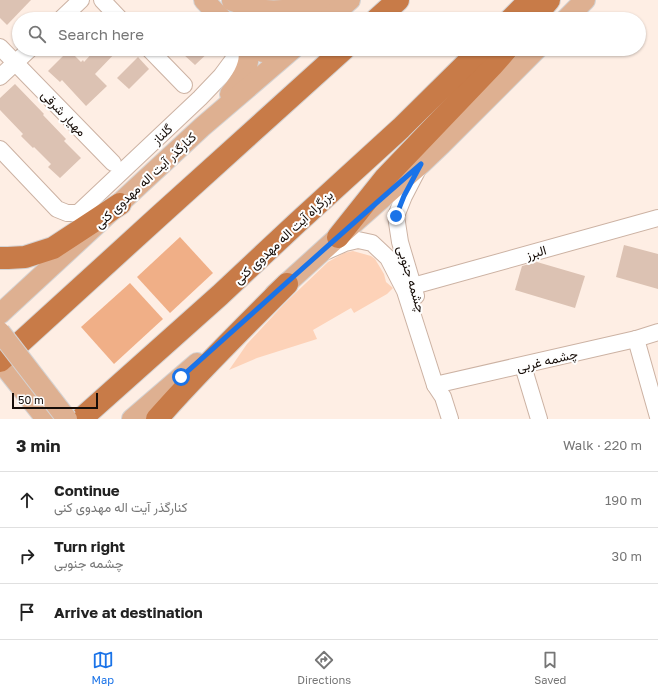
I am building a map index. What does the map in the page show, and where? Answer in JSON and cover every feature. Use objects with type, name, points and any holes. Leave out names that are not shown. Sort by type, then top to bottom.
[{"type":"highway","points":[[385,12],[398,0]]},
{"type":"highway","points":[[518,12],[530,0]]},
{"type":"highway","points":[[539,12],[549,0]]},
{"type":"highway","points":[[0,361],[336,56]]},
{"type":"highway","name":"بزرگراه آیت اله مهدوی کنی","points":[[81,419],[220,295],[401,128],[474,56]]},
{"type":"highway","points":[[338,236],[385,178],[501,56]]},
{"type":"highway","points":[[0,258],[25,257],[53,248],[120,204]]},
{"type":"highway","points":[[157,419],[211,361],[287,284]]},
{"type":"main road","points":[[204,0],[215,12]]},
{"type":"main road","points":[[231,0],[265,10],[277,10],[291,9],[328,0]]},
{"type":"main road","points":[[231,0],[243,12]]},
{"type":"main road","points":[[336,12],[350,0]]},
{"type":"main road","points":[[573,12],[585,0]]},
{"type":"main road","points":[[202,127],[232,91],[244,72],[248,63],[248,56]]},
{"type":"main road","name":"کنارگذر آیت اله مهدوی کنی","points":[[0,314],[202,127],[284,56]]},
{"type":"main road","points":[[132,419],[287,284],[338,236],[421,164],[530,56]]},
{"type":"main road","points":[[0,332],[68,419]]},
{"type":"main road","points":[[0,361],[46,419]]},
{"type":"street","points":[[68,12],[81,0]]},
{"type":"street","points":[[102,0],[113,12]]},
{"type":"street","name":"مهیار شرقی","points":[[0,47],[113,163]]},
{"type":"street","points":[[0,77],[22,56]]},
{"type":"street","points":[[156,56],[184,85]]},
{"type":"street","name":"گلناز","points":[[0,149],[57,209],[66,213],[78,213],[200,98],[221,76],[237,56]]},
{"type":"street","name":"چشمه جنوبی","points":[[421,164],[404,196],[396,216],[400,242],[432,345],[441,388]]},
{"type":"street","name":"البرز","points":[[413,286],[658,218]]},
{"type":"street","name":"چشمه جنوبی","points":[[316,256],[345,243],[358,240],[372,243],[388,258],[405,291],[441,388],[450,419]]},
{"type":"street","name":"چشمه غربی","points":[[441,388],[523,366],[636,339],[658,332]]},
{"type":"street","points":[[636,339],[658,417]]},
{"type":"street","points":[[523,366],[539,419]]},
{"type":"shaded area","points":[[180,237],[213,273],[170,313],[137,277]]},
{"type":"shaded area","points":[[353,251],[371,256],[375,259],[384,274],[386,282],[393,288],[387,294],[354,313],[351,308],[313,330],[317,339],[257,358],[229,370],[247,344],[284,304],[328,262],[344,253]]},
{"type":"shaded area","points":[[130,283],[163,319],[114,364],[81,327]]},
{"type":"building","points":[[0,0],[31,0],[19,12],[12,12],[12,20],[7,25],[0,18]]},
{"type":"building","points":[[63,56],[75,56],[81,62],[83,60],[84,62],[90,56],[112,56],[95,74],[107,86],[86,106],[62,80],[60,82],[48,71]]},
{"type":"building","points":[[185,56],[205,56],[195,65]]},
{"type":"building","points":[[138,57],[149,69],[129,89],[117,78]]},
{"type":"building","points":[[15,84],[44,114],[43,115],[66,139],[64,141],[81,158],[60,178],[48,167],[51,164],[21,136],[23,134],[0,110],[0,98]]},
{"type":"building","points":[[624,245],[658,254],[658,289],[616,277]]},
{"type":"building","points":[[537,262],[585,276],[575,308],[515,290],[522,266]]},
{"type":"route","points":[[181,377],[287,284],[338,236],[421,164],[404,196],[396,216]]}]
